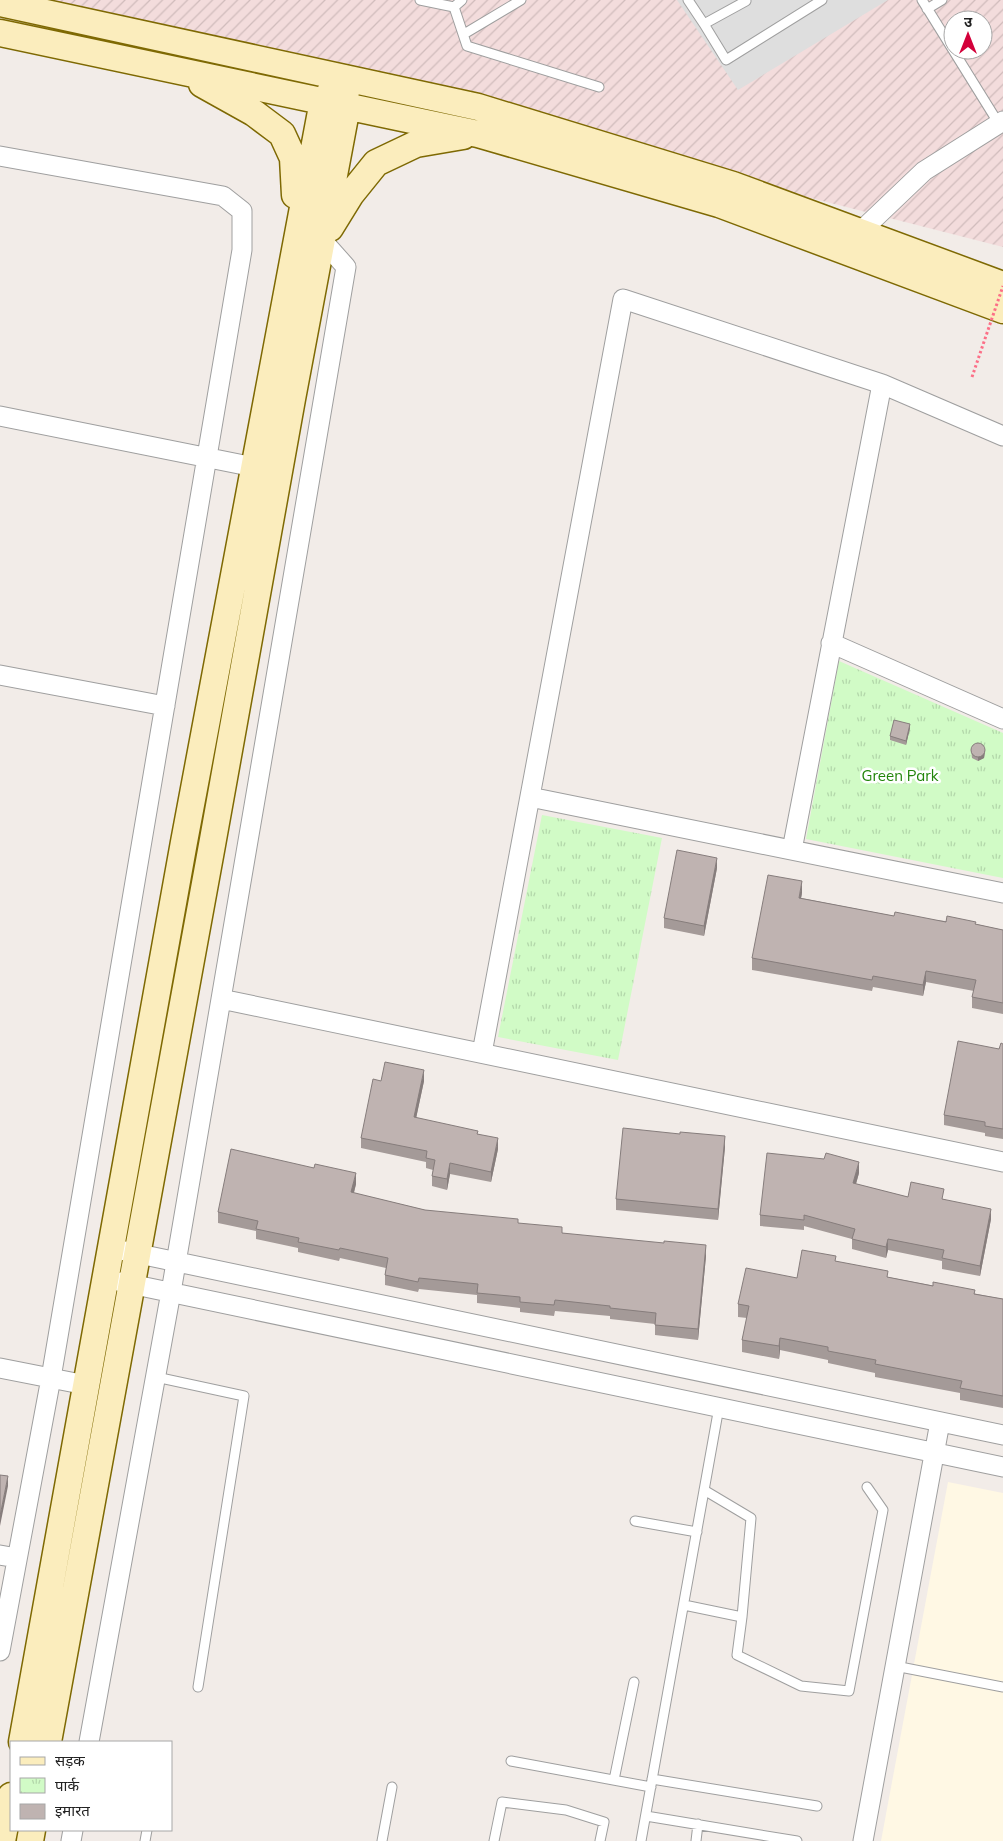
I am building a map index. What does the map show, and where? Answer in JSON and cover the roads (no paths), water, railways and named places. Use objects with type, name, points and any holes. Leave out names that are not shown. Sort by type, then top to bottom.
[{"type":"street","points":[[0,3],[478,107],[734,185],[1003,285]]},
{"type":"street","points":[[0,33],[478,134],[719,204],[1003,310]]},
{"type":"street","points":[[22,1741],[254,467],[310,238],[293,158],[282,134],[254,113],[176,70]]},
{"type":"street","points":[[48,1741],[132,1284],[310,238],[335,103],[343,78]]},
{"type":"street","points":[[860,232],[924,171],[1001,123]]},
{"type":"street","points":[[310,238],[351,194],[376,163],[416,144],[478,134]]},
{"type":"street","points":[[0,156],[222,196],[242,212],[242,250],[51,1378],[9,1556],[0,1651]]},
{"type":"street","points":[[89,1741],[171,1292],[346,267],[310,238]]},
{"type":"street","points":[[482,1053],[623,299],[882,384],[1003,436]]},
{"type":"street","points":[[792,850],[882,384]]},
{"type":"street","points":[[0,416],[254,467]]},
{"type":"street","points":[[831,643],[1003,719]]},
{"type":"street","points":[[0,675],[165,706]]},
{"type":"street","points":[[530,797],[1003,893]]},
{"type":"street","points":[[221,999],[1003,1162]]},
{"type":"street","points":[[111,1249],[1003,1435]]},
{"type":"street","points":[[106,1278],[1003,1467]]},
{"type":"street","points":[[0,1368],[86,1386],[109,1406]]},
{"type":"street","points":[[86,1386],[115,1377]]},
{"type":"street","points":[[862,1841],[940,1422]]},
{"type":"street","points":[[2,1841],[10,1801]]},
{"type":"lane","points":[[420,0],[454,7]]},
{"type":"lane","points":[[454,7],[462,0]]},
{"type":"lane","points":[[464,34],[521,0]]},
{"type":"lane","points":[[688,0],[726,60],[808,3],[822,0]]},
{"type":"lane","points":[[704,24],[747,0]]},
{"type":"lane","points":[[922,0],[1001,123]]},
{"type":"lane","points":[[928,9],[942,0]]},
{"type":"lane","points":[[454,7],[467,46],[600,87]]},
{"type":"lane","points":[[156,1377],[244,1396],[198,1687]]},
{"type":"lane","points":[[641,1841],[719,1407]]},
{"type":"lane","points":[[704,1490],[751,1518],[737,1655],[801,1686],[849,1691],[883,1510],[867,1487]]},
{"type":"lane","points":[[634,1522],[696,1532]]},
{"type":"lane","points":[[684,1605],[742,1617]]},
{"type":"lane","points":[[895,1666],[1003,1687]]},
{"type":"lane","points":[[614,1780],[634,1682]]},
{"type":"lane","points":[[512,1761],[614,1780],[651,1783],[817,1806]]},
{"type":"lane","points":[[382,1841],[392,1787]]},
{"type":"lane","points":[[494,1841],[502,1802],[566,1810],[604,1822],[600,1841]]},
{"type":"lane","points":[[646,1816],[797,1841]]},
{"type":"lane","points":[[696,1841],[698,1824]]},
{"type":"park label","name":"Green Park","points":[[900,775]]}]
